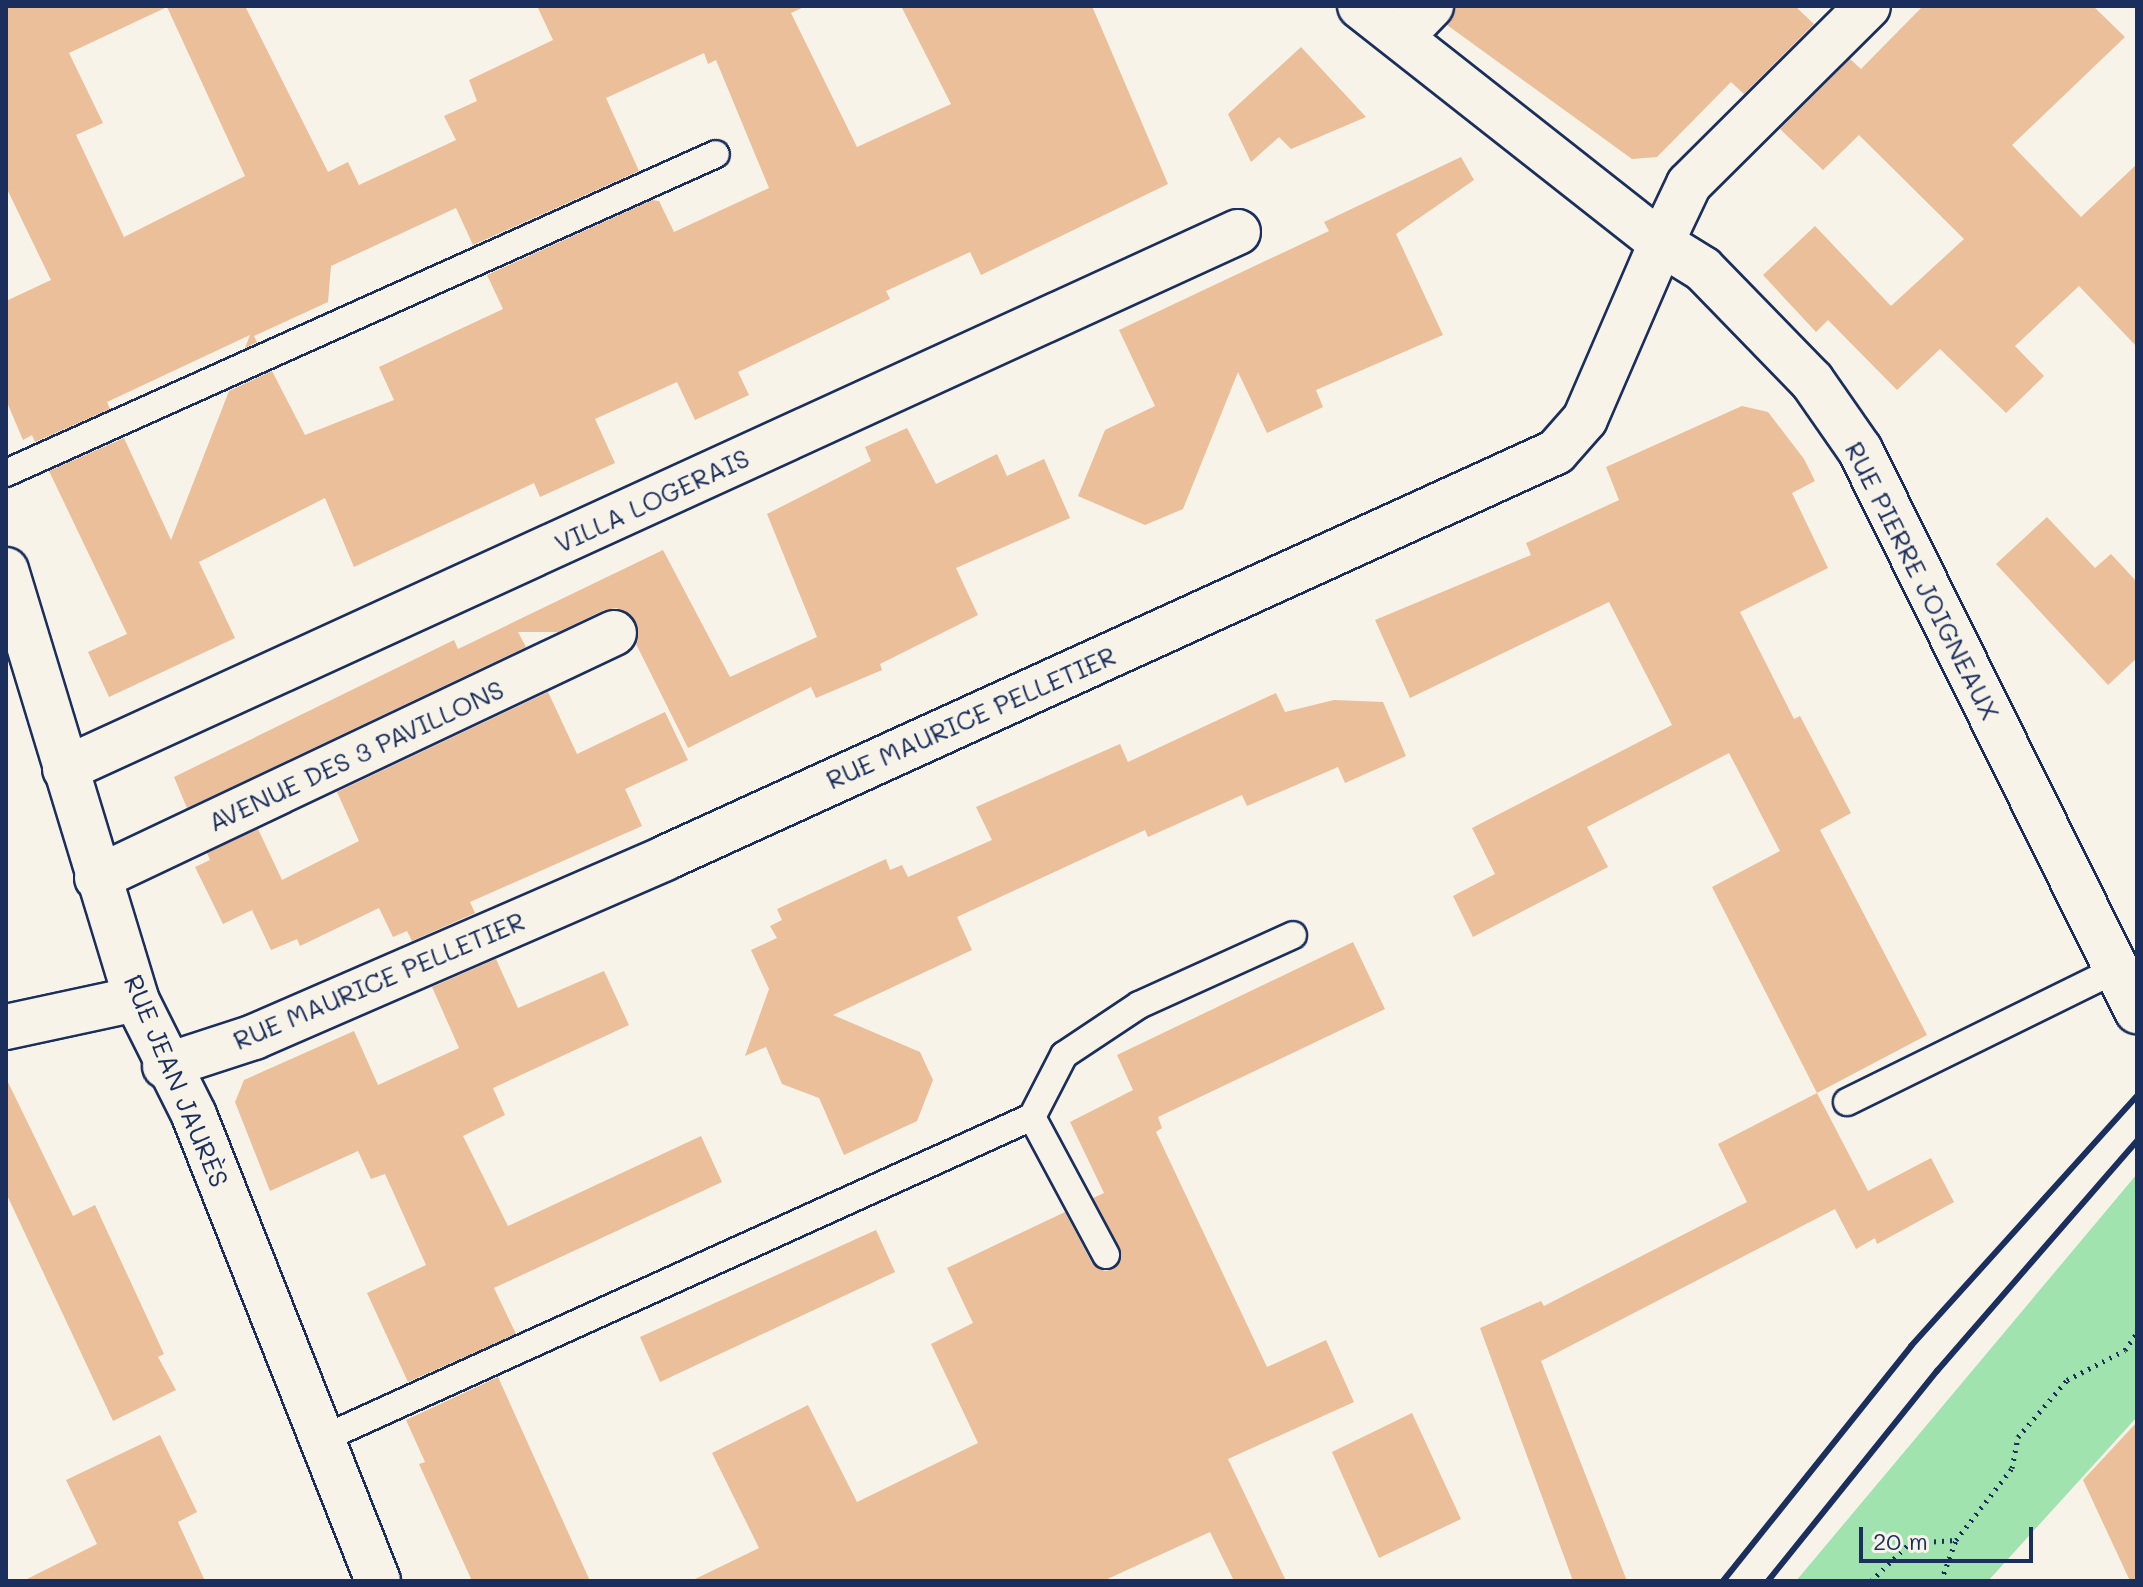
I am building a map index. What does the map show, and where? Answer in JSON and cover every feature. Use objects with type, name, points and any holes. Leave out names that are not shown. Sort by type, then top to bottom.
[{"type":"street","name":"RUE PIERRE JOIGNEAUX","points":[[1360,6],[1416,21],[1661,243],[1703,269],[1812,381],[1860,450],[2137,1011]]},
{"type":"street","name":"RUE MAURICE PELLETIER","points":[[165,1066],[254,1037],[665,858],[1556,452],[1585,419],[1689,184],[1868,6]]},
{"type":"street","name":"VILLA LOGERAIS","points":[[65,769],[1238,232]]},
{"type":"street","name":"RUE JEAN JAURÈS","points":[[6,570],[136,999],[165,1066],[194,1115],[378,1581]]},
{"type":"street","name":"AVENUE DES 3 PAVILLONS","points":[[97,878],[614,633]]},
{"type":"street","points":[[6,1027],[136,999]]},
{"type":"lane","points":[[6,473],[716,154]]},
{"type":"lane","points":[[322,1439],[1032,1117],[1064,1055],[1139,1005],[1293,935]]},
{"type":"lane","points":[[1847,1102],[2117,969]]},
{"type":"lane","points":[[1032,1117],[1106,1255]]},
{"type":"path","points":[[1941,1581],[1956,1540],[2012,1468],[2018,1437],[2067,1380],[2125,1350],[2137,1333]]},
{"type":"path","points":[[1871,1581],[1910,1543],[1956,1540]]},
{"type":"green space","points":[[2137,1174],[2137,1417],[1988,1581],[1796,1581]]},
{"type":"building","points":[[6,6],[245,6],[328,172],[348,162],[359,185],[456,140],[444,116],[477,101],[469,80],[553,40],[537,6],[806,6],[791,13],[857,147],[951,104],[901,6],[1092,6],[1168,184],[981,275],[970,252],[886,291],[890,299],[738,372],[749,395],[695,420],[677,382],[595,419],[615,463],[540,497],[534,483],[354,567],[325,498],[199,562],[235,638],[109,697],[88,652],[127,634],[49,471],[124,438],[171,540],[229,391],[272,371],[305,435],[394,400],[379,367],[503,309],[487,275],[652,200],[659,201],[674,232],[769,188],[716,60],[708,64],[704,53],[606,98],[639,171],[473,245],[456,208],[331,266],[328,302],[254,336],[257,342],[245,348],[250,335],[107,402],[110,409],[35,442],[32,435],[23,440],[6,400],[6,301],[51,280],[6,187]],"holes":[[[167,7],[245,176],[124,237],[76,135],[103,123],[69,53]]]},
{"type":"building","points":[[1455,6],[1795,6],[1814,24],[1744,94],[1731,82],[1657,157],[1632,159],[1447,25]]},
{"type":"building","points":[[1923,6],[2093,6],[2125,37],[2012,145],[2081,217],[2137,164],[2137,347],[2079,286],[2015,346],[2044,376],[2006,413],[1940,349],[1897,390],[1828,320],[1816,332],[1763,275],[1815,226],[1891,306],[1964,239],[1859,135],[1823,170],[1780,129],[1850,59],[1861,69]]},
{"type":"building","points":[[1301,47],[1366,117],[1291,149],[1279,137],[1251,162],[1228,114]]},
{"type":"building","points":[[1461,157],[1474,180],[1396,234],[1443,335],[1316,390],[1323,407],[1267,433],[1238,372],[1183,509],[1145,525],[1078,496],[1105,430],[1155,406],[1119,330],[1329,231],[1324,222]]},
{"type":"building","points":[[1742,406],[1768,412],[1804,459],[1815,481],[1792,493],[1828,568],[1740,612],[1794,719],[1800,716],[1851,813],[1820,830],[1927,1035],[1817,1093],[1712,887],[1780,851],[1729,753],[1587,827],[1608,867],[1473,937],[1453,896],[1495,874],[1472,828],[1672,725],[1609,602],[1410,698],[1375,620],[1531,555],[1526,543],[1619,500],[1606,467]]},
{"type":"building","points":[[907,428],[936,484],[997,454],[1007,476],[1044,459],[1070,518],[956,568],[978,615],[880,664],[882,670],[816,698],[811,687],[688,748],[636,644],[636,622],[617,608],[604,610],[558,632],[518,632],[526,647],[187,808],[174,777],[454,640],[458,649],[663,550],[730,677],[817,637],[767,514],[871,461],[865,447]]},
{"type":"building","points":[[2047,517],[2095,568],[2111,554],[2137,582],[2137,658],[2108,685],[1996,564]]},
{"type":"building","points":[[548,692],[577,754],[665,712],[688,760],[625,789],[642,826],[470,902],[475,913],[412,941],[407,931],[393,937],[379,908],[300,946],[297,939],[271,950],[252,910],[223,924],[195,867],[210,860],[207,853],[258,829],[282,880],[359,841],[337,792]]},
{"type":"building","points":[[1276,693],[1285,712],[1334,700],[1383,702],[1406,756],[1345,783],[1338,767],[1247,806],[1242,795],[1148,837],[1145,830],[957,917],[972,950],[833,1015],[920,1052],[933,1080],[917,1121],[844,1155],[819,1098],[782,1084],[766,1047],[745,1056],[769,989],[751,950],[777,938],[770,926],[782,920],[777,909],[886,859],[890,870],[902,865],[908,877],[992,840],[976,807],[1120,744],[1128,762]]},
{"type":"building","points":[[1353,942],[1385,1009],[1158,1117],[1162,1128],[1156,1132],[1267,1367],[1326,1340],[1354,1402],[1228,1459],[1286,1581],[1234,1581],[1210,1532],[1103,1581],[691,1581],[759,1548],[712,1453],[808,1405],[857,1502],[978,1443],[931,1344],[973,1323],[947,1268],[1065,1212],[1092,1263],[1105,1271],[1114,1269],[1120,1248],[1093,1198],[1104,1193],[1070,1122],[1133,1090],[1117,1055]]},
{"type":"building","points":[[496,959],[518,1008],[604,971],[629,1025],[493,1088],[505,1115],[463,1136],[508,1226],[701,1136],[722,1182],[494,1288],[516,1334],[408,1382],[367,1293],[426,1265],[385,1174],[371,1179],[358,1151],[270,1191],[235,1102],[244,1080],[354,1031],[378,1085],[459,1048],[432,987]]},
{"type":"building","points":[[6,1078],[73,1216],[95,1205],[164,1354],[158,1357],[176,1390],[113,1421],[6,1193]]},
{"type":"building","points":[[1817,1093],[1868,1191],[1931,1158],[1954,1202],[1877,1244],[1875,1238],[1856,1249],[1835,1209],[1541,1361],[1627,1581],[1573,1581],[1480,1328],[1541,1301],[1544,1306],[1747,1202],[1718,1144]]},
{"type":"building","points":[[876,1230],[895,1272],[660,1382],[640,1337]]},
{"type":"building","points":[[498,1377],[590,1581],[472,1581],[419,1464],[425,1462],[406,1420]]},
{"type":"building","points":[[1412,1413],[1461,1519],[1379,1558],[1332,1452]]},
{"type":"building","points":[[2137,1422],[2137,1581],[2130,1581],[2083,1480]]},
{"type":"building","points":[[160,1435],[197,1512],[178,1522],[205,1581],[23,1581],[97,1544],[66,1480]]},
{"type":"railway","points":[[1723,1581],[1911,1346],[2137,1096]]},
{"type":"railway","points":[[1768,1581],[1937,1371],[2137,1141]]}]
